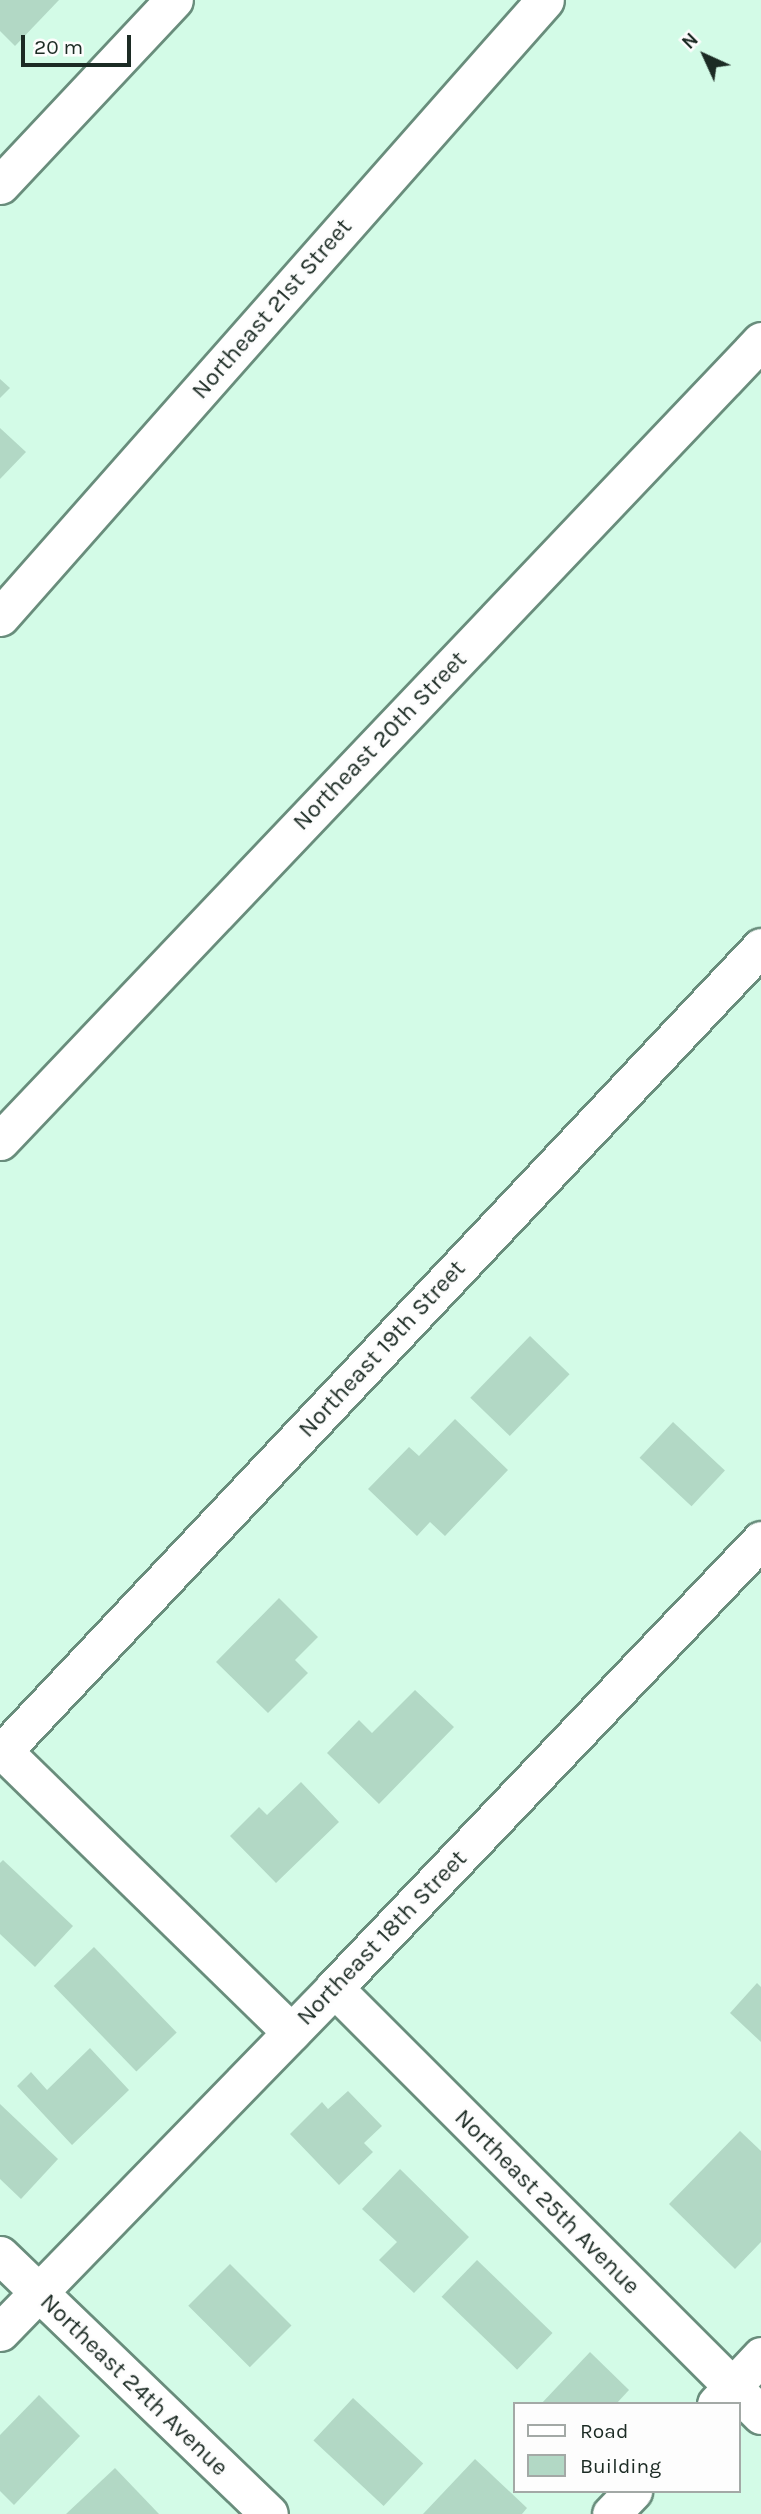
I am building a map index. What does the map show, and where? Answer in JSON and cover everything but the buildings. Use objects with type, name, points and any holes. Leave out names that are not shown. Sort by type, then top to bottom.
[{"type":"street","points":[[0,185],[174,0]]},
{"type":"street","name":"Northeast 21st Street","points":[[0,617],[545,0]]},
{"type":"street","name":"Northeast 20th Street","points":[[0,1142],[761,341]]},
{"type":"street","name":"Northeast 19th Street","points":[[1,1749],[761,947]]},
{"type":"street","name":"Northeast 18th Street","points":[[0,2332],[334,1988],[761,1540]]},
{"type":"street","points":[[1,1749],[291,2032]]},
{"type":"street","name":"Northeast 25th Avenue","points":[[334,1988],[724,2395]]},
{"type":"street","name":"Northeast 24th Avenue","points":[[0,2255],[269,2514]]},
{"type":"street","points":[[724,2395],[761,2356]]},
{"type":"street","name":"Northeast 25th Avenue","points":[[740,2404],[761,2415]]},
{"type":"street","points":[[611,2514],[631,2493]]}]
